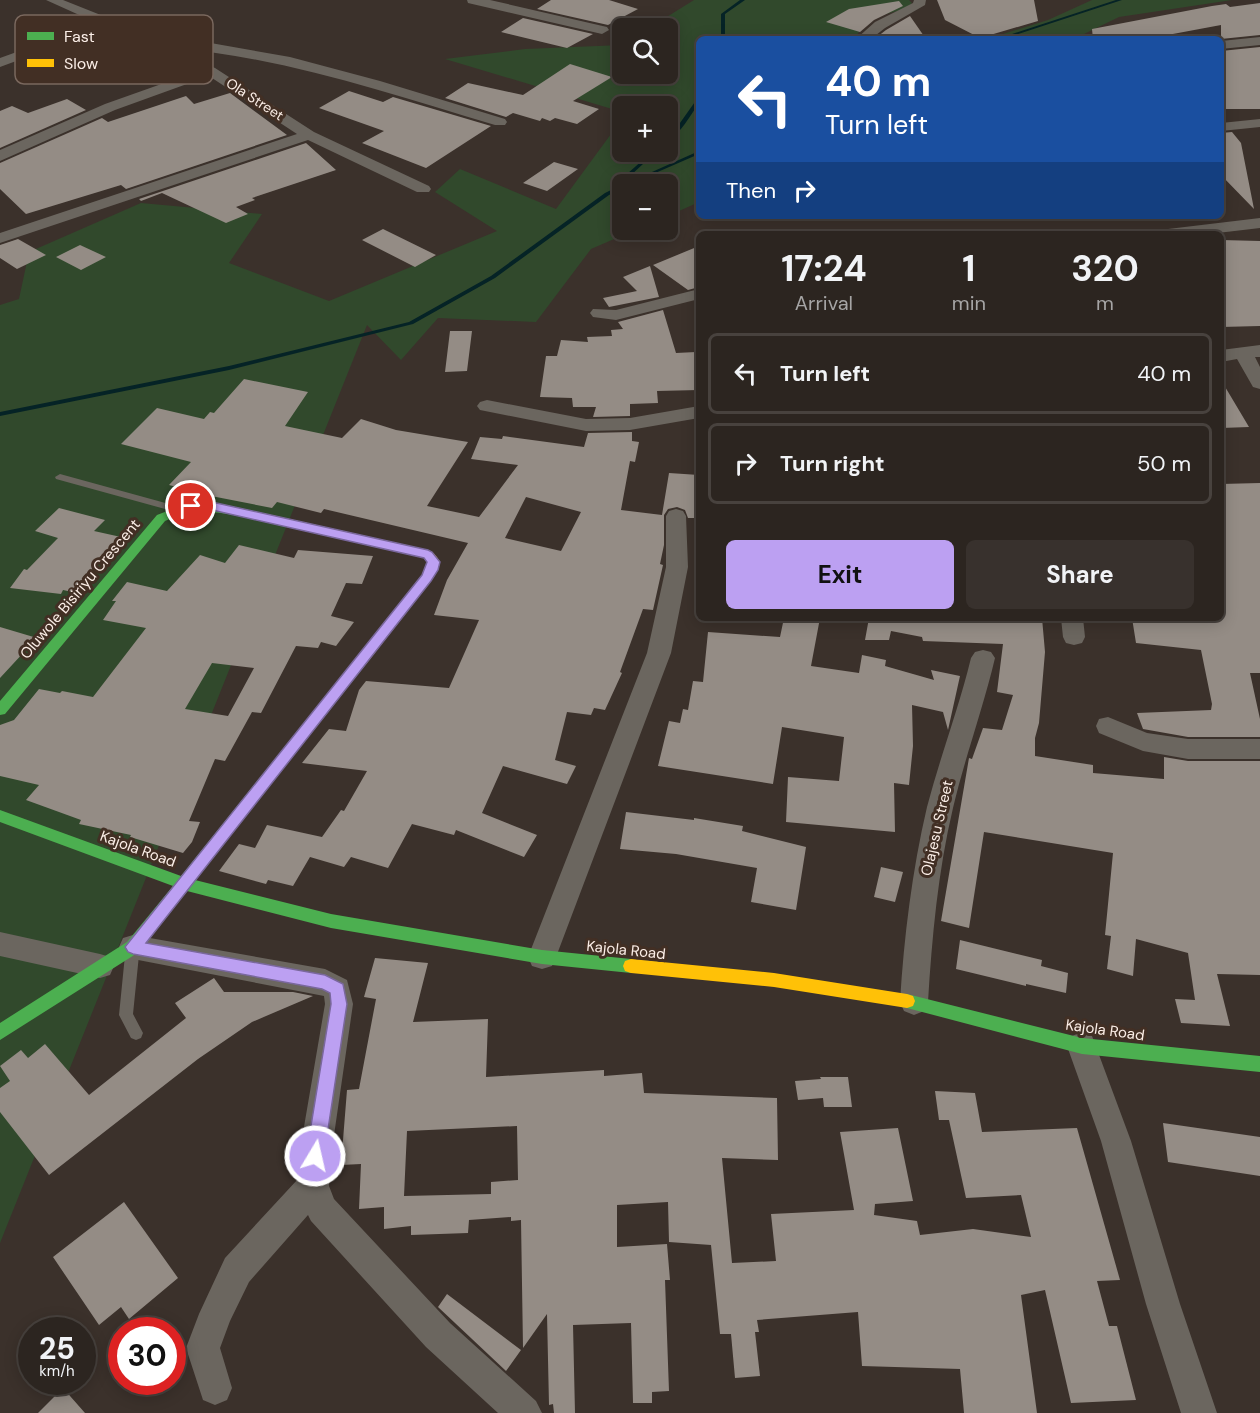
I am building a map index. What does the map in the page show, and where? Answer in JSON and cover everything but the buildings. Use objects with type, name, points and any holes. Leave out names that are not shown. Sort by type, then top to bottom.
[{"type":"street","name":"Ola Street","points":[[52,0],[90,15]]},
{"type":"street","points":[[473,0],[602,30]]},
{"type":"street","points":[[867,36],[880,25],[919,5],[920,0]]},
{"type":"street","points":[[1224,45],[1260,41]]},
{"type":"street","points":[[213,48],[302,63],[500,122]]},
{"type":"street","points":[[0,63],[15,57]]},
{"type":"street","name":"Ola Street","points":[[213,73],[309,135],[423,189]]},
{"type":"street","points":[[0,156],[110,107],[174,84]]},
{"type":"street","points":[[1224,127],[1260,123]]},
{"type":"street","points":[[0,238],[309,135]]},
{"type":"street","points":[[1196,231],[1260,224]]},
{"type":"street","points":[[599,313],[616,315],[696,295]]},
{"type":"street","points":[[1224,356],[1252,352],[1260,383]]},
{"type":"street","points":[[488,406],[586,425],[630,424],[696,413]]},
{"type":"street","points":[[0,1032],[133,947],[426,578],[434,562],[428,555],[212,506],[177,509]]},
{"type":"street","name":"Oluwole Bisiriyu Crescent","points":[[0,710],[161,518],[177,509]]},
{"type":"street","points":[[542,957],[648,686],[688,567],[676,516]]},
{"type":"street","name":"Olajesu Street","points":[[914,1002],[918,928],[927,871],[947,781],[983,658]]},
{"type":"street","points":[[1108,726],[1143,742],[1188,749],[1260,749]]},
{"type":"street","name":"Kajola Road","points":[[0,816],[184,884],[331,921],[542,957],[774,980],[914,1002],[1082,1046],[1260,1064]]},
{"type":"street","points":[[0,944],[100,966]]},
{"type":"street","points":[[133,947],[325,982],[337,989],[339,1004],[315,1156],[313,1186],[322,1210],[438,1335],[524,1413]]},
{"type":"street","points":[[1082,1046],[1116,1141],[1163,1304],[1198,1413]]},
{"type":"street","points":[[215,1388],[203,1348],[237,1270],[313,1186]]},
{"type":"lane","points":[[60,477],[177,509]]},
{"type":"lane","points":[[133,947],[126,1015],[136,1033]]},
{"type":"green space","points":[[694,0],[909,0],[912,3],[906,9],[869,18],[856,36],[696,36],[696,203],[678,211],[678,174],[612,174],[612,240],[591,249],[536,322],[438,318],[401,360],[367,325],[0,1243],[0,305],[19,299],[29,252],[141,203],[262,214],[229,263],[329,301],[497,231],[435,192],[460,169],[556,209],[612,133],[612,162],[678,162],[678,96],[612,96],[612,109],[445,59],[525,49],[612,45],[612,84],[678,84],[678,18],[665,18]]},
{"type":"green space","points":[[1092,0],[1232,0],[1119,17],[1075,36],[997,36],[1048,20]]},
{"type":"waterway","points":[[723,36],[723,14],[743,0]]},
{"type":"waterway","points":[[1008,36],[1120,0]]},
{"type":"waterway","points":[[678,130],[696,104]]},
{"type":"waterway","points":[[650,174],[696,153]]},
{"type":"waterway","points":[[630,174],[643,162]]},
{"type":"waterway","points":[[0,414],[229,368],[411,323],[493,277],[612,192]]},
{"type":"traffic: fast","points":[[0,710],[161,518],[188,508],[201,507],[226,509],[267,518]]},
{"type":"traffic: fast","points":[[0,1032],[133,947],[361,661]]},
{"type":"traffic: fast","points":[[0,816],[185,884],[331,921],[542,957],[631,966]]},
{"type":"traffic: fast","points":[[907,1001],[1082,1046],[1260,1064]]},
{"type":"traffic: slow","points":[[267,518],[428,554],[434,562],[427,578],[361,661]]},
{"type":"traffic: slow","points":[[631,966],[774,980],[907,1001]]},
{"type":"route","points":[[191,506],[212,506],[428,555],[434,562],[426,578],[133,947],[325,982],[337,989],[339,1004],[315,1156]]}]
